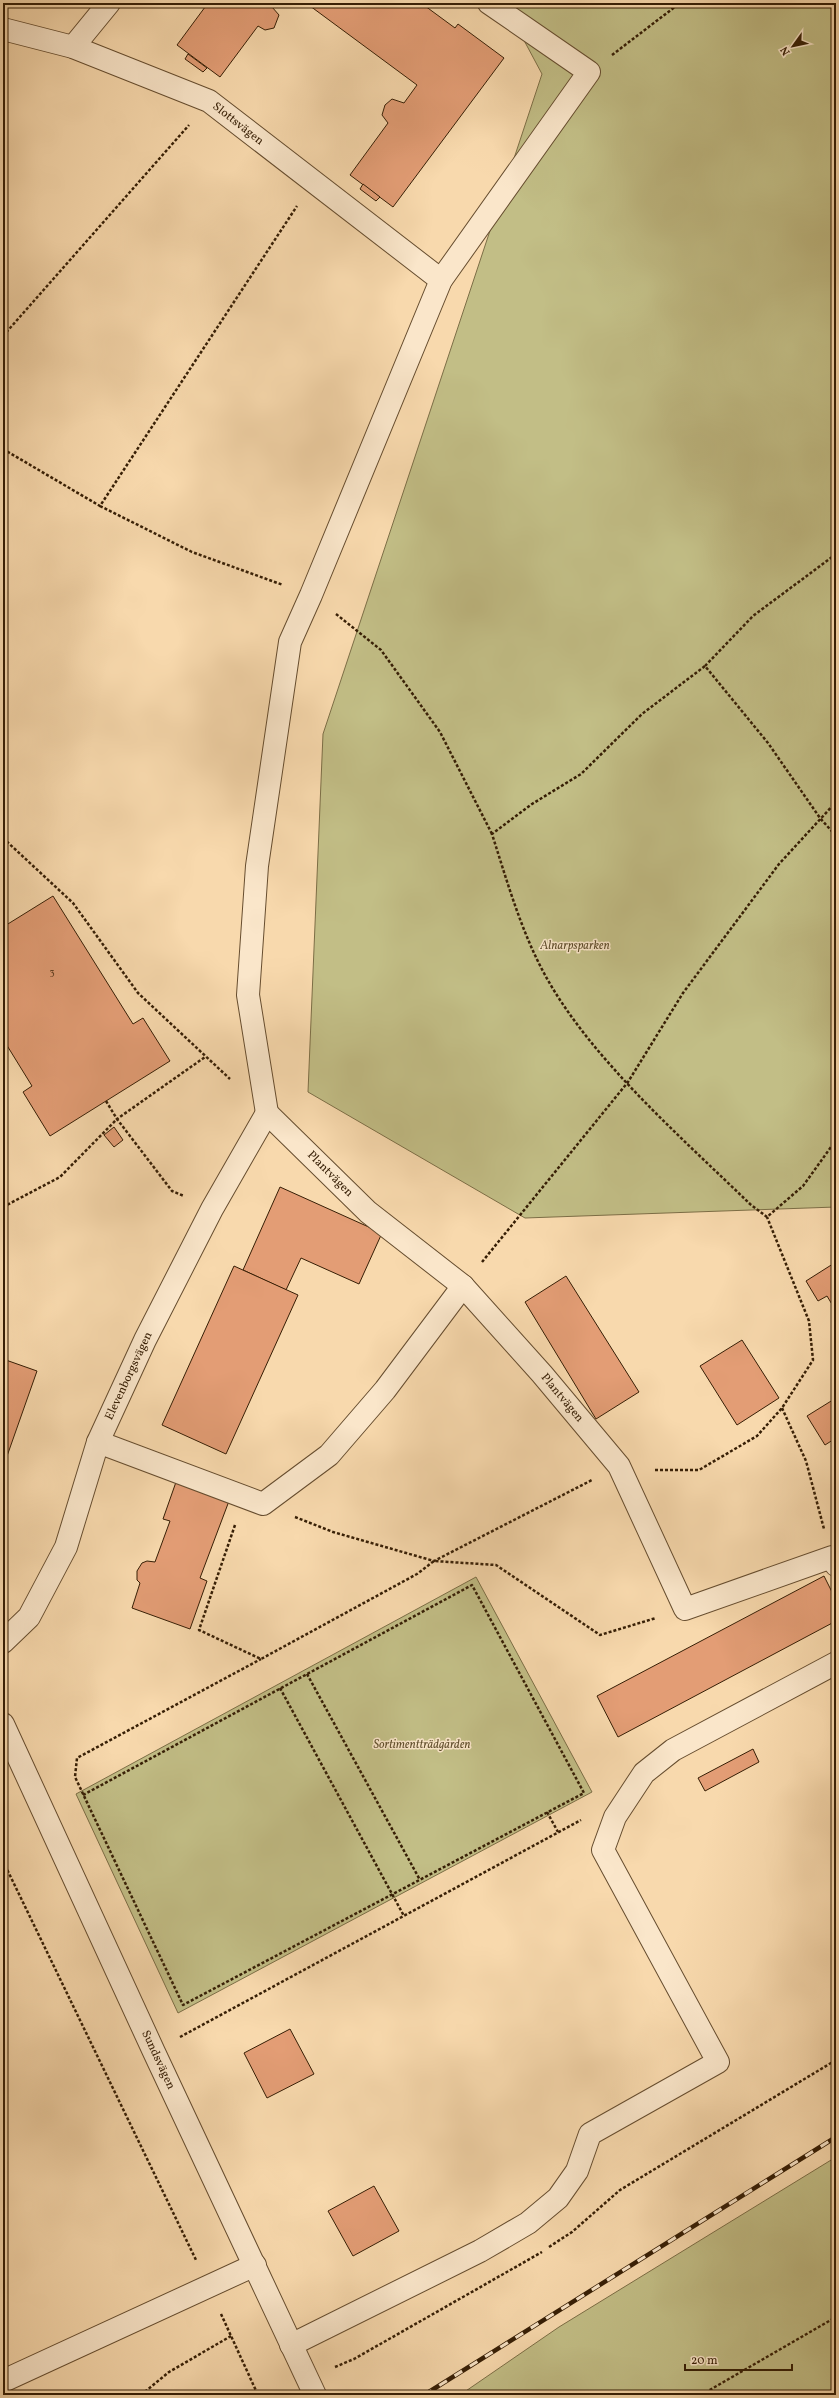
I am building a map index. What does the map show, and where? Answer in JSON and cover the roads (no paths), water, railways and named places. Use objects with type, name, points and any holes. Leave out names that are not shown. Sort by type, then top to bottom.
[{"type":"street","points":[[73,47],[109,3]]},
{"type":"street","points":[[268,1113],[248,995],[257,866],[290,642],[311,595],[441,280],[589,72],[490,3]]},
{"type":"street","name":"Slottsvägen","points":[[3,29],[73,47],[209,101],[312,182],[441,280]]},
{"type":"street","name":"Elevenborgsvägen","points":[[3,1642],[29,1617],[66,1547],[98,1442],[145,1340],[212,1209],[268,1113]]},
{"type":"street","name":"Plantvägen","points":[[268,1113],[368,1212],[463,1286],[542,1374],[619,1466],[685,1609],[834,1561]]},
{"type":"street","points":[[98,1442],[263,1504],[329,1455],[385,1390],[463,1286]]},
{"type":"street","points":[[292,2345],[480,2251],[528,2223],[558,2198],[577,2171],[590,2134],[718,2062],[603,1850],[615,1817],[644,1773],[673,1750],[836,1663]]},
{"type":"street","name":"Sundsvägen","points":[[3,1724],[154,2052],[315,2395]]},
{"type":"street","points":[[3,2381],[254,2265]]},
{"type":"railway","points":[[424,2395],[836,2137]]},
{"type":"park label","name":"Alnarpsparken","points":[[575,946]]},
{"type":"park label","name":"Sortimentträdgården","points":[[422,1745]]}]
